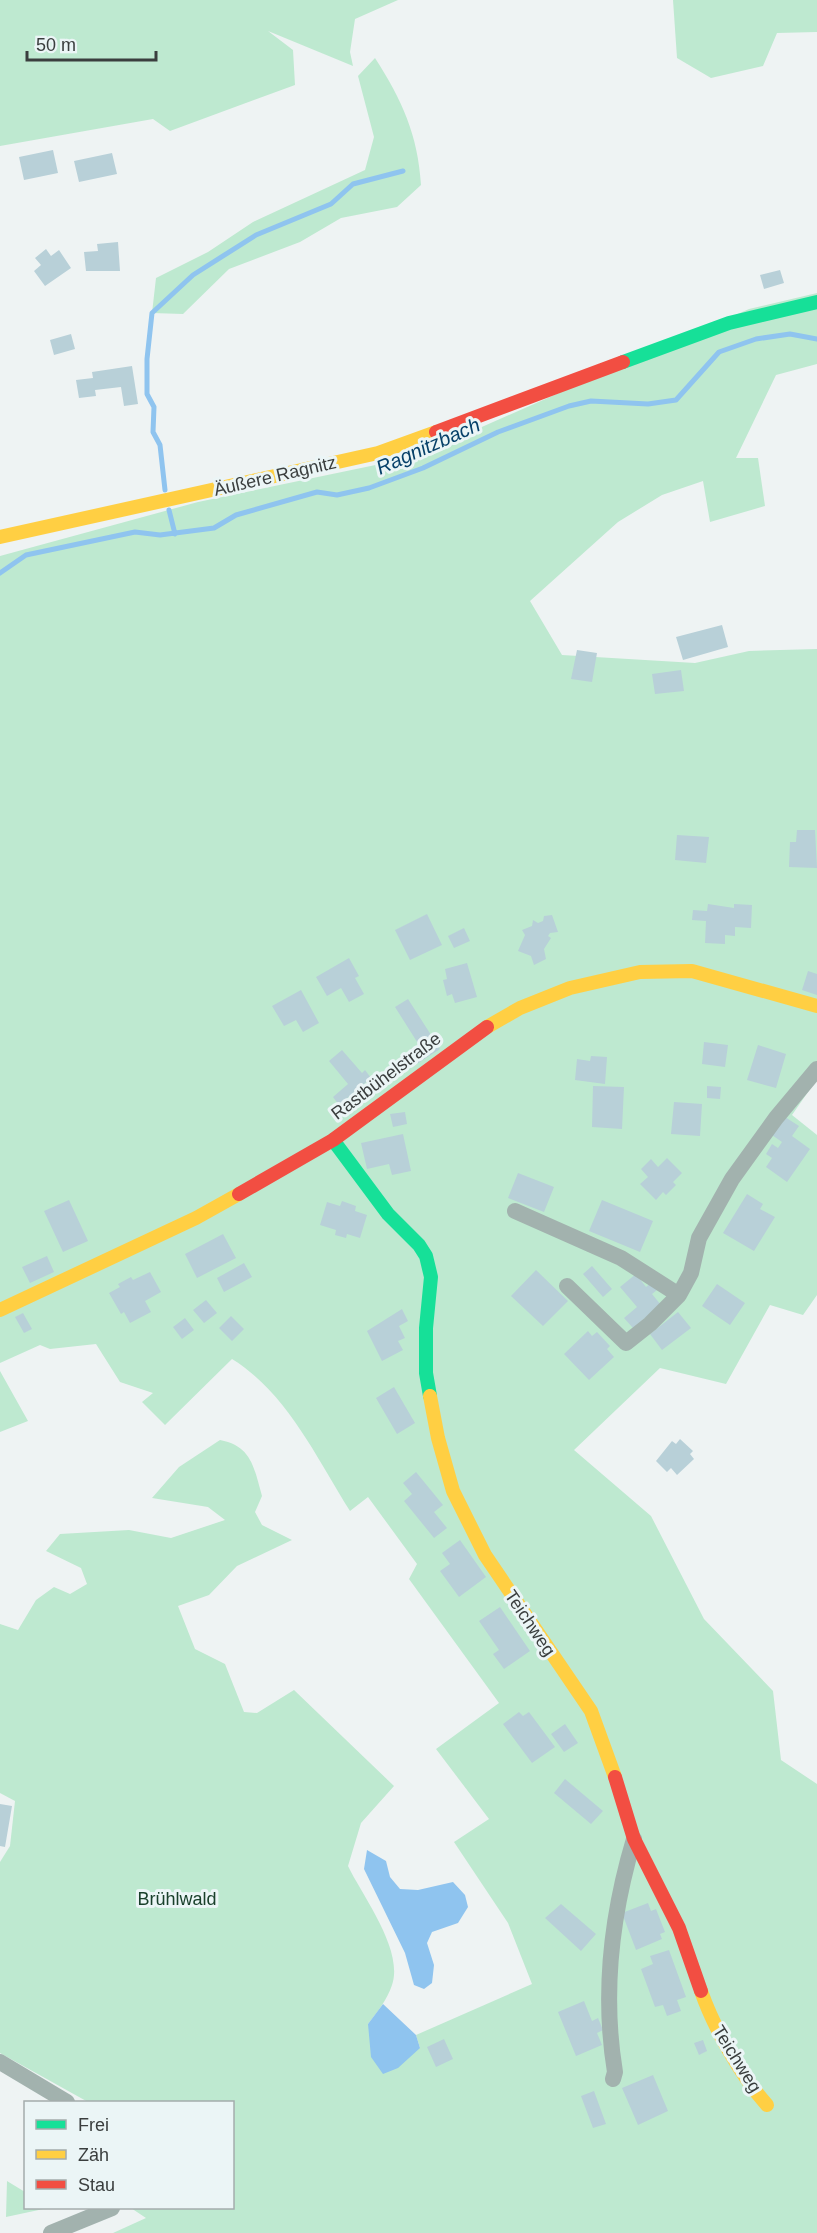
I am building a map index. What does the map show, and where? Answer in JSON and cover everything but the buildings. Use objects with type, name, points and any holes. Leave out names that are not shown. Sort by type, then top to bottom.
[{"type":"street","name":"Äußere Ragnitz","points":[[0,537],[378,453],[729,323],[817,302]]},
{"type":"street","name":"Rastbühelstraße","points":[[0,1310],[196,1218],[333,1140],[476,1033],[520,1008],[596,980],[640,972],[692,971],[817,1005]]},
{"type":"street","points":[[567,1286],[626,1343],[650,1324],[679,1295],[691,1273],[699,1238],[732,1179],[776,1118],[817,1069]]},
{"type":"street","name":"Teichweg","points":[[333,1140],[388,1214],[419,1245],[426,1256],[431,1277],[426,1328],[426,1373],[438,1438],[453,1491],[485,1555],[591,1712],[605,1744],[634,1839],[679,1928],[709,2013],[755,2092],[767,2105]]},
{"type":"street","points":[[515,1211],[621,1258],[679,1295]]},
{"type":"street","points":[[613,2079],[615,2072],[608,2004],[612,1930],[634,1839]]},
{"type":"street","points":[[0,2062],[64,2101]]},
{"type":"street","points":[[51,2233],[110,2209]]},
{"type":"green space","points":[[0,0],[398,0],[355,19],[350,52],[353,66],[268,31],[293,50],[295,85],[170,131],[153,119],[0,146]]},
{"type":"green space","points":[[673,0],[817,0],[817,32],[777,33],[763,66],[711,78],[677,58]]},
{"type":"green space","points":[[375,58],[407,118],[416,150],[421,185],[397,207],[341,218],[300,242],[229,269],[183,314],[152,313],[156,278],[208,252],[253,222],[365,170],[374,137],[358,76]]},
{"type":"green space","name":"Brühlwald","points":[[817,293],[817,364],[776,375],[736,458],[758,458],[765,506],[710,522],[703,481],[662,495],[618,522],[530,601],[562,655],[695,663],[749,651],[817,649],[817,1079],[792,1115],[817,1135],[817,1295],[803,1315],[770,1305],[726,1384],[660,1368],[574,1450],[651,1516],[704,1619],[773,1691],[781,1760],[817,1784],[817,2233],[113,2233],[146,2218],[132,2209],[234,2209],[234,2101],[86,2101],[0,2053],[0,1862],[10,1846],[15,1801],[0,1793],[0,1624],[18,1630],[36,1600],[54,1587],[70,1594],[87,1584],[81,1568],[46,1551],[60,1534],[129,1530],[171,1538],[225,1520],[208,1507],[152,1498],[179,1467],[220,1440],[239,1447],[254,1468],[262,1496],[255,1512],[262,1525],[292,1540],[237,1566],[209,1595],[178,1606],[195,1649],[225,1664],[244,1712],[257,1713],[294,1690],[394,1786],[361,1823],[348,1866],[380,1924],[392,1956],[394,1971],[392,1985],[385,2001],[368,2024],[420,2048],[416,2035],[532,1984],[508,1923],[454,1842],[489,1819],[436,1749],[499,1703],[409,1579],[417,1564],[368,1497],[350,1511],[285,1408],[251,1373],[232,1359],[165,1425],[142,1402],[153,1393],[120,1382],[96,1344],[50,1349],[40,1345],[0,1363],[0,556],[198,502],[414,457],[749,309]]},
{"type":"green space","points":[[0,1371],[28,1421],[0,1432]]},
{"type":"green space","points":[[7,2181],[24,2191],[24,2209],[43,2209],[6,2217]]},
{"type":"water","points":[[367,1850],[386,1861],[390,1877],[400,1889],[418,1890],[453,1882],[465,1895],[468,1907],[458,1923],[432,1932],[427,1943],[434,1965],[432,1983],[424,1989],[414,1985],[405,1953],[364,1869]]},
{"type":"water","points":[[383,2004],[416,2035],[420,2048],[398,2068],[383,2074],[371,2057],[368,2024]]},
{"type":"waterway","points":[[165,490],[160,445],[153,432],[154,407],[147,394],[147,359],[152,313],[193,275],[256,235],[331,204],[353,184],[403,171]]},
{"type":"waterway","name":"Ragnitzbach","points":[[0,573],[26,555],[135,532],[160,535],[214,528],[236,515],[317,492],[337,495],[369,488],[423,468],[498,432],[569,406],[591,401],[648,404],[676,400],[719,352],[756,339],[790,334],[817,339]]},
{"type":"waterway","points":[[169,510],[175,534]]},
{"type":"traffic: fast","points":[[623,362],[729,323],[817,302]]},
{"type":"traffic: fast","points":[[333,1140],[388,1214],[419,1245],[426,1256],[431,1277],[426,1328],[426,1373],[430,1396]]},
{"type":"traffic: slow","points":[[0,537],[378,453],[436,432]]},
{"type":"traffic: slow","points":[[487,1027],[520,1008],[570,988],[640,972],[692,971],[817,1006]]},
{"type":"traffic: slow","points":[[0,1310],[196,1218],[239,1194]]},
{"type":"traffic: slow","points":[[430,1396],[438,1438],[453,1491],[485,1555],[591,1711],[615,1777]]},
{"type":"traffic: slow","points":[[701,1991],[729,2051],[767,2105]]},
{"type":"traffic: jam","points":[[436,432],[623,362]]},
{"type":"traffic: jam","points":[[239,1194],[333,1140],[487,1027]]},
{"type":"traffic: jam","points":[[615,1777],[634,1839],[679,1928],[701,1991]]}]
